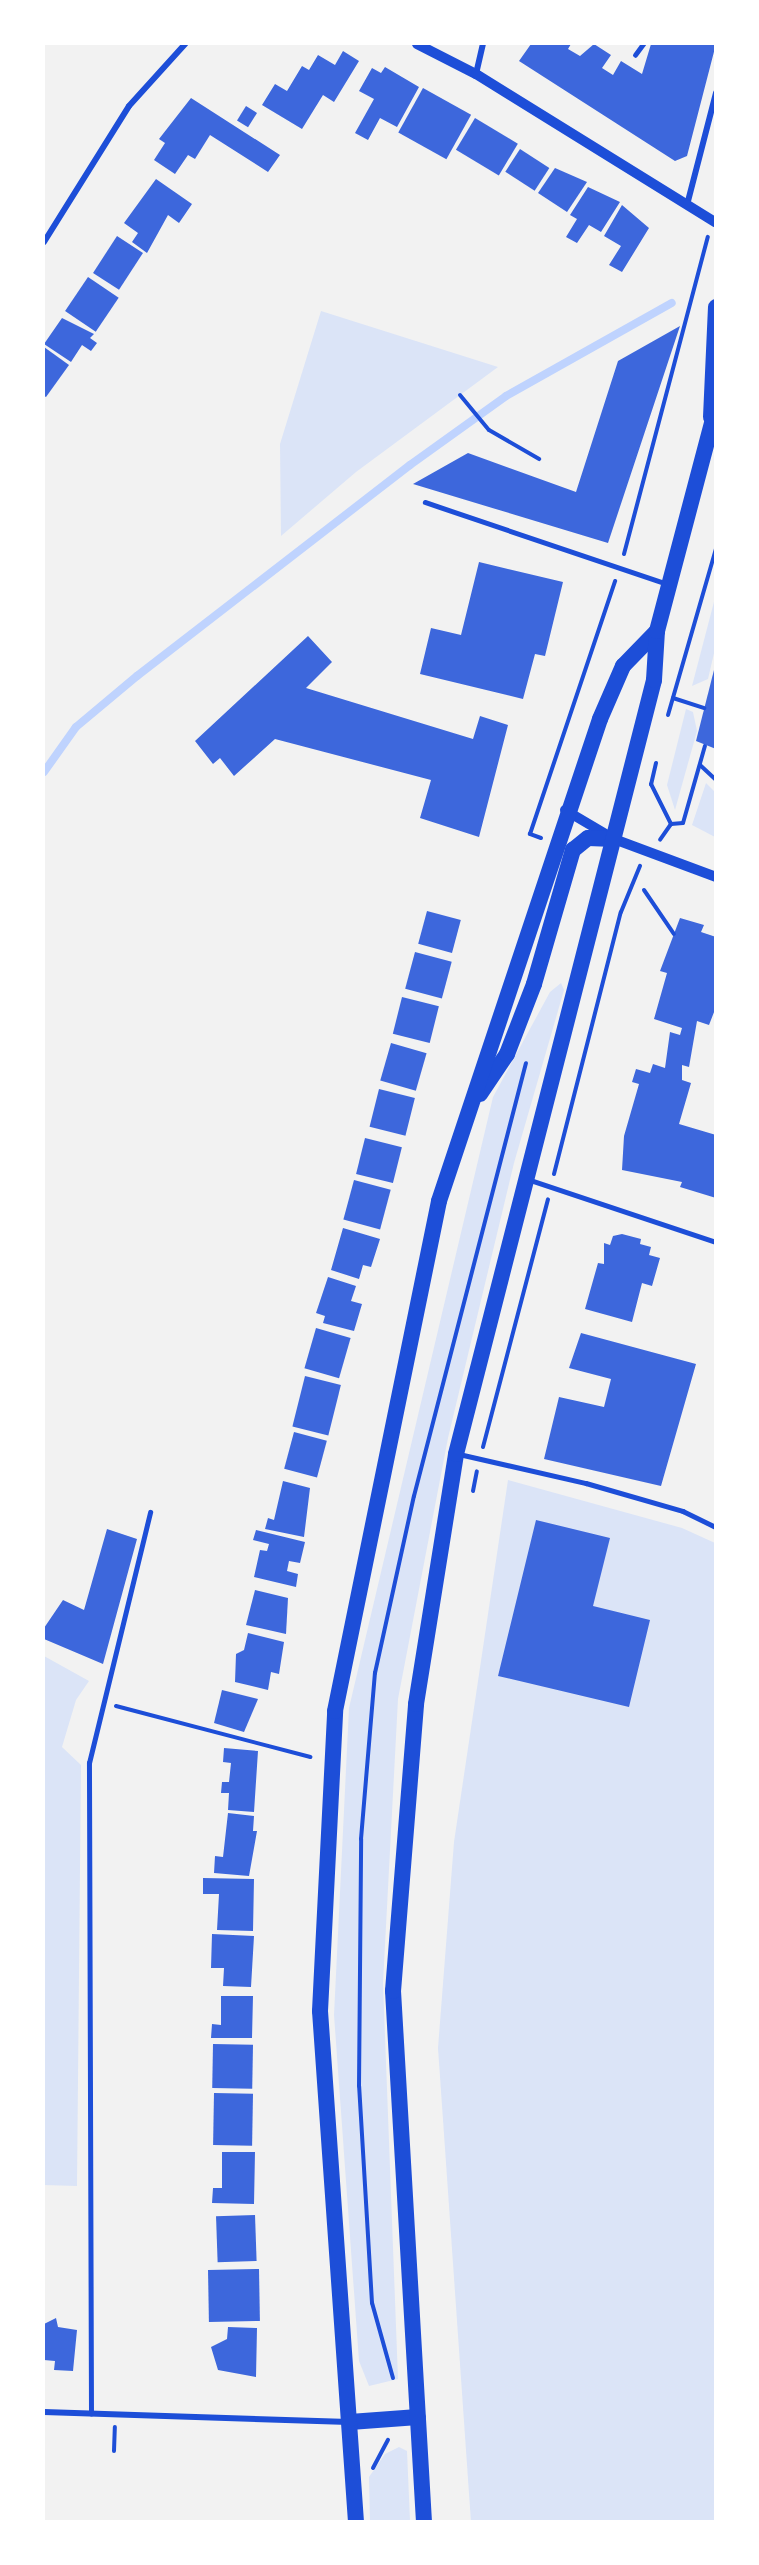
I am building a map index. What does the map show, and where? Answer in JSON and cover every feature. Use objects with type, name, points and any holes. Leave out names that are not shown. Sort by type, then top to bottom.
[{"type":"highway","points":[[424,2522],[393,1991],[416,1704],[456,1454],[654,680],[657,631],[713,412],[716,307]]},
{"type":"highway","points":[[356,2522],[320,2011],[335,1711],[439,1201],[565,809],[623,666],[657,631]]},
{"type":"highway","points":[[468,1113],[507,1054],[534,984],[573,850],[588,838],[614,838]]},
{"type":"highway","points":[[350,2422],[418,2417]]},
{"type":"street","points":[[44,242],[129,106],[185,44]]},
{"type":"street","points":[[417,44],[476,74],[713,221]]},
{"type":"street","points":[[476,74],[483,44]]},
{"type":"street","points":[[687,205],[716,93]]},
{"type":"street","points":[[565,809],[614,838],[647,848],[716,877]]},
{"type":"street","points":[[44,2412],[350,2422]]},
{"type":"lane","points":[[635,55],[643,44]]},
{"type":"lane","points":[[425,502],[621,564],[670,585]]},
{"type":"lane","points":[[527,1179],[716,1242]]},
{"type":"lane","points":[[456,1454],[586,1483],[683,1511],[716,1527]]},
{"type":"lane","points":[[91,2414],[89,1762],[150,1512]]},
{"type":"path","points":[[530,834],[621,564],[690,317],[713,221]]},
{"type":"path","points":[[460,395],[489,430],[538,459]]},
{"type":"path","points":[[667,719],[716,549]]},
{"type":"path","points":[[673,698],[704,708]]},
{"type":"path","points":[[470,1504],[621,912],[647,848],[671,824],[683,824],[705,746]]},
{"type":"path","points":[[659,751],[651,784],[671,824]]},
{"type":"path","points":[[700,765],[716,780]]},
{"type":"path","points":[[644,891],[674,934]]},
{"type":"path","points":[[103,1703],[310,1757]]},
{"type":"path","points":[[114,2451],[115,2414]]},
{"type":"shaded area","points":[[321,311],[498,367],[356,472],[281,536],[280,444]]},
{"type":"shaded area","points":[[715,598],[715,649],[708,679],[692,686]]},
{"type":"shaded area","points":[[686,709],[693,712],[697,731],[675,810],[667,785]]},
{"type":"shaded area","points":[[706,783],[715,792],[715,837],[692,825]]},
{"type":"shaded area","points":[[561,983],[564,990],[514,1163],[448,1438],[398,1699],[383,1983],[398,2379],[369,2386],[359,2361],[334,2015],[349,1708],[493,1097],[550,992]]},
{"type":"shaded area","points":[[508,1480],[682,1528],[715,1543],[716,2521],[471,2522],[438,2048],[454,1842]]},
{"type":"shaded area","points":[[44,1656],[89,1681],[76,1700],[62,1747],[81,1765],[77,2186],[44,2185]]},
{"type":"shaded area","points":[[399,2447],[407,2451],[410,2521],[370,2521],[369,2477],[385,2454]]},
{"type":"building","points":[[531,44],[571,44],[568,49],[580,56],[594,44],[611,55],[602,68],[613,75],[621,61],[642,74],[651,44],[716,44],[687,156],[675,161],[519,61]]},
{"type":"building","points":[[343,51],[359,61],[334,102],[323,95],[302,129],[262,105],[275,84],[287,91],[302,66],[309,70],[318,55],[335,65]]},
{"type":"building","points":[[385,67],[419,87],[397,127],[380,118],[368,140],[355,133],[374,99],[359,91],[372,68],[381,73]]},
{"type":"building","points":[[423,88],[471,115],[446,159],[398,133]]},
{"type":"building","points":[[191,98],[280,155],[268,172],[210,135],[195,159],[188,155],[175,174],[154,160],[165,143],[159,139]]},
{"type":"building","points":[[246,106],[257,113],[248,127],[237,120]]},
{"type":"building","points":[[475,118],[518,144],[499,175],[456,150]]},
{"type":"building","points":[[520,149],[549,168],[535,191],[505,172]]},
{"type":"building","points":[[555,168],[587,182],[567,212],[538,193]]},
{"type":"building","points":[[156,179],[192,204],[179,223],[168,215],[147,253],[132,242],[138,233],[124,223]]},
{"type":"building","points":[[588,187],[620,202],[601,232],[589,225],[577,243],[566,237],[577,219],[570,215]]},
{"type":"building","points":[[622,205],[649,228],[622,272],[609,265],[621,246],[604,236]]},
{"type":"building","points":[[117,236],[143,253],[119,290],[93,273]]},
{"type":"building","points":[[88,277],[119,298],[96,332],[65,311]]},
{"type":"building","points":[[62,318],[94,334],[90,338],[97,343],[91,351],[82,345],[71,362],[44,344]]},
{"type":"building","points":[[680,326],[608,543],[413,484],[468,453],[576,492],[618,361]]},
{"type":"building","points":[[44,347],[69,365],[46,397],[44,396]]},
{"type":"building","points":[[479,562],[563,582],[545,656],[535,654],[523,699],[420,674],[431,628],[461,635]]},
{"type":"building","points":[[308,636],[332,662],[306,688],[473,739],[480,716],[508,725],[479,837],[420,818],[431,780],[275,739],[234,776],[220,758],[213,764],[195,741]]},
{"type":"building","points":[[716,666],[716,749],[696,741]]},
{"type":"building","points":[[427,911],[461,920],[452,953],[418,944]]},
{"type":"building","points":[[680,918],[704,925],[701,932],[716,937],[716,1007],[709,1025],[697,1021],[689,1067],[682,1065],[682,1080],[691,1083],[679,1124],[716,1135],[716,1198],[680,1187],[682,1182],[622,1170],[624,1136],[639,1084],[632,1082],[636,1069],[650,1073],[653,1064],[665,1068],[670,1032],[680,1035],[682,1028],[654,1019],[667,973],[660,971]]},
{"type":"building","points":[[415,952],[452,962],[442,999],[405,989]]},
{"type":"building","points":[[402,997],[439,1006],[430,1043],[393,1034]]},
{"type":"building","points":[[391,1043],[427,1053],[416,1091],[380,1080]]},
{"type":"building","points":[[379,1089],[415,1098],[405,1136],[370,1127]]},
{"type":"building","points":[[365,1138],[402,1147],[393,1183],[356,1174]]},
{"type":"building","points":[[354,1180],[391,1190],[380,1229],[343,1220]]},
{"type":"building","points":[[343,1228],[380,1239],[371,1267],[363,1265],[359,1279],[331,1270]]},
{"type":"building","points":[[622,1234],[641,1239],[640,1244],[651,1247],[649,1255],[660,1258],[652,1286],[642,1283],[632,1322],[585,1309],[598,1263],[604,1264],[604,1243],[610,1245],[613,1236]]},
{"type":"building","points":[[328,1277],[356,1286],[351,1301],[362,1304],[354,1331],[323,1323],[325,1316],[316,1313]]},
{"type":"building","points":[[316,1328],[351,1338],[339,1378],[304,1368]]},
{"type":"building","points":[[581,1333],[696,1364],[661,1486],[544,1459],[559,1397],[604,1407],[611,1379],[569,1368]]},
{"type":"building","points":[[305,1376],[341,1385],[328,1435],[292,1426]]},
{"type":"building","points":[[294,1432],[327,1441],[317,1478],[284,1469]]},
{"type":"building","points":[[283,1481],[310,1488],[304,1537],[265,1529],[268,1518],[274,1520]]},
{"type":"building","points":[[536,1520],[610,1538],[593,1606],[650,1620],[629,1707],[498,1676]]},
{"type":"building","points":[[107,1529],[137,1539],[103,1664],[44,1639],[44,1628],[63,1600],[84,1610]]},
{"type":"building","points":[[256,1530],[305,1542],[300,1563],[289,1561],[287,1571],[298,1574],[296,1587],[254,1577],[260,1550],[267,1551],[269,1544],[253,1540]]},
{"type":"building","points":[[255,1590],[288,1598],[286,1634],[246,1625]]},
{"type":"building","points":[[248,1633],[284,1642],[279,1674],[271,1672],[268,1690],[235,1682],[236,1654],[244,1650]]},
{"type":"building","points":[[222,1690],[258,1699],[244,1732],[214,1723]]},
{"type":"building","points":[[224,1748],[258,1751],[254,1812],[228,1810],[229,1793],[221,1793],[222,1782],[229,1782],[231,1763],[223,1762]]},
{"type":"building","points":[[228,1813],[254,1816],[253,1831],[257,1831],[249,1876],[214,1873],[215,1856],[223,1857]]},
{"type":"building","points":[[203,1878],[254,1879],[253,1931],[217,1930],[219,1894],[203,1894]]},
{"type":"building","points":[[212,1934],[254,1936],[251,1987],[223,1986],[224,1968],[211,1968]]},
{"type":"building","points":[[221,1996],[253,1996],[252,2038],[211,2038],[212,2024],[221,2025]]},
{"type":"building","points":[[213,2044],[253,2045],[252,2089],[212,2088]]},
{"type":"building","points":[[214,2093],[253,2094],[252,2146],[213,2145]]},
{"type":"building","points":[[222,2152],[255,2152],[254,2204],[212,2203],[213,2188],[222,2188]]},
{"type":"building","points":[[255,2215],[257,2261],[218,2262],[216,2216]]},
{"type":"building","points":[[259,2269],[260,2321],[209,2322],[208,2270]]},
{"type":"building","points":[[56,2318],[58,2327],[77,2330],[73,2371],[54,2370],[55,2361],[44,2360],[44,2324]]},
{"type":"building","points":[[228,2327],[257,2328],[256,2377],[218,2370],[211,2347],[227,2339]]},
{"type":"waterway","points":[[44,772],[76,727],[137,676],[410,465],[506,396],[672,303]]}]
